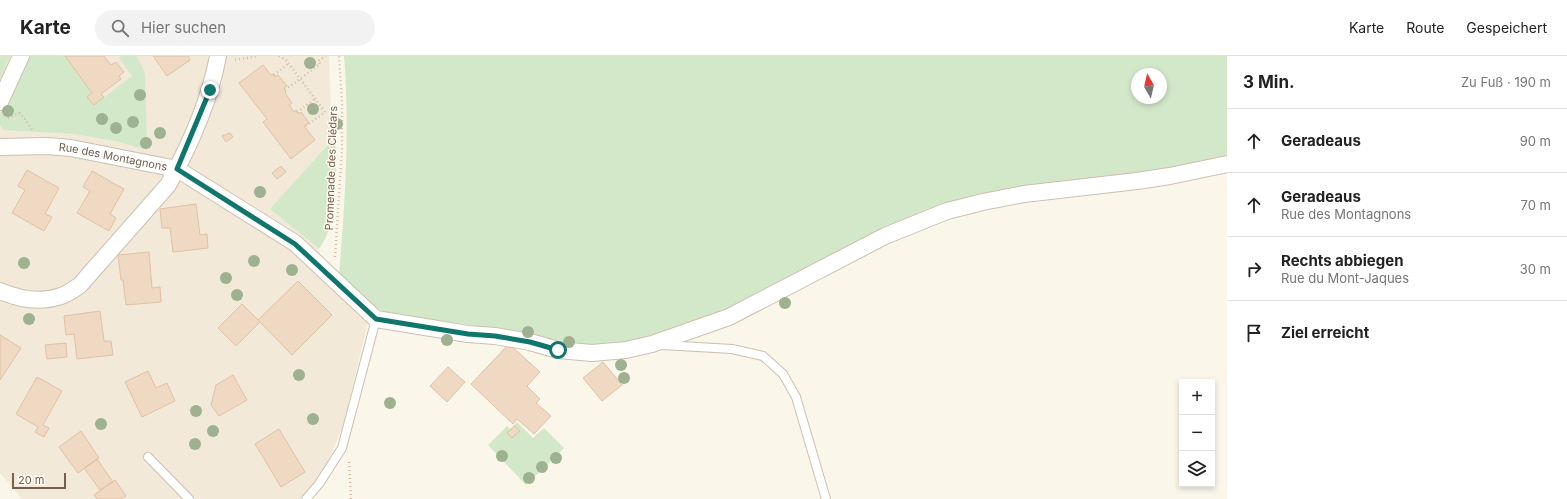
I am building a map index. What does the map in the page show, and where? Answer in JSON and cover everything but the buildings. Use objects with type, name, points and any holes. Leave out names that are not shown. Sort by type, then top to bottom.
[{"type":"street","points":[[0,102],[21,56]]},
{"type":"street","points":[[0,291],[29,300],[48,299],[62,296],[80,285],[168,185],[177,169],[210,90],[218,60]]},
{"type":"street","name":"Rue des Montagnons","points":[[0,146],[47,146],[71,148],[177,169],[295,244],[376,319]]},
{"type":"street","points":[[376,319],[468,334],[495,336],[530,342],[558,350],[592,353],[626,350],[652,344],[729,317],[885,236],[948,211],[1024,194],[1137,181],[1170,176],[1227,164]]},
{"type":"lane","points":[[306,499],[319,484],[342,448],[376,319]]},
{"type":"lane","points":[[652,344],[732,349],[763,356],[783,374],[796,397],[826,499]]},
{"type":"lane","points":[[148,457],[189,499]]},
{"type":"path","points":[[218,60],[258,56]]},
{"type":"path","points":[[279,56],[288,64],[325,112],[306,127]]},
{"type":"path","points":[[285,90],[299,78],[320,64],[318,61],[326,56]]},
{"type":"path","name":"Promenade des Clédars","points":[[334,280],[342,149],[342,102],[339,56]]},
{"type":"path","points":[[274,75],[288,64]]},
{"type":"path","points":[[297,112],[315,99]]},
{"type":"path","points":[[8,118],[19,113],[31,128]]},
{"type":"shaded area","points":[[0,56],[329,56],[332,140],[270,209],[319,249],[327,283],[369,318],[343,426],[329,459],[315,484],[301,499],[22,499],[0,473]]},
{"type":"green space","points":[[0,56],[10,56],[0,79]]},
{"type":"green space","points":[[30,56],[65,56],[92,93],[87,97],[94,105],[132,76],[119,58],[120,56],[136,56],[145,74],[147,150],[115,141],[75,134],[4,130],[0,125],[0,114]]},
{"type":"green space","points":[[344,56],[1227,56],[1227,160],[985,197],[741,307],[640,341],[585,345],[459,323],[390,314],[368,304],[339,275],[346,166],[347,111]]},
{"type":"green space","points":[[332,140],[337,149],[333,215],[330,227],[319,249],[270,209]]},
{"type":"green space","points":[[517,422],[533,438],[544,428],[564,448],[526,485],[488,445],[507,426],[510,429]]},
{"type":"route","points":[[210,90],[177,169],[295,244],[376,319],[468,334],[495,336],[530,342],[558,350]]}]
